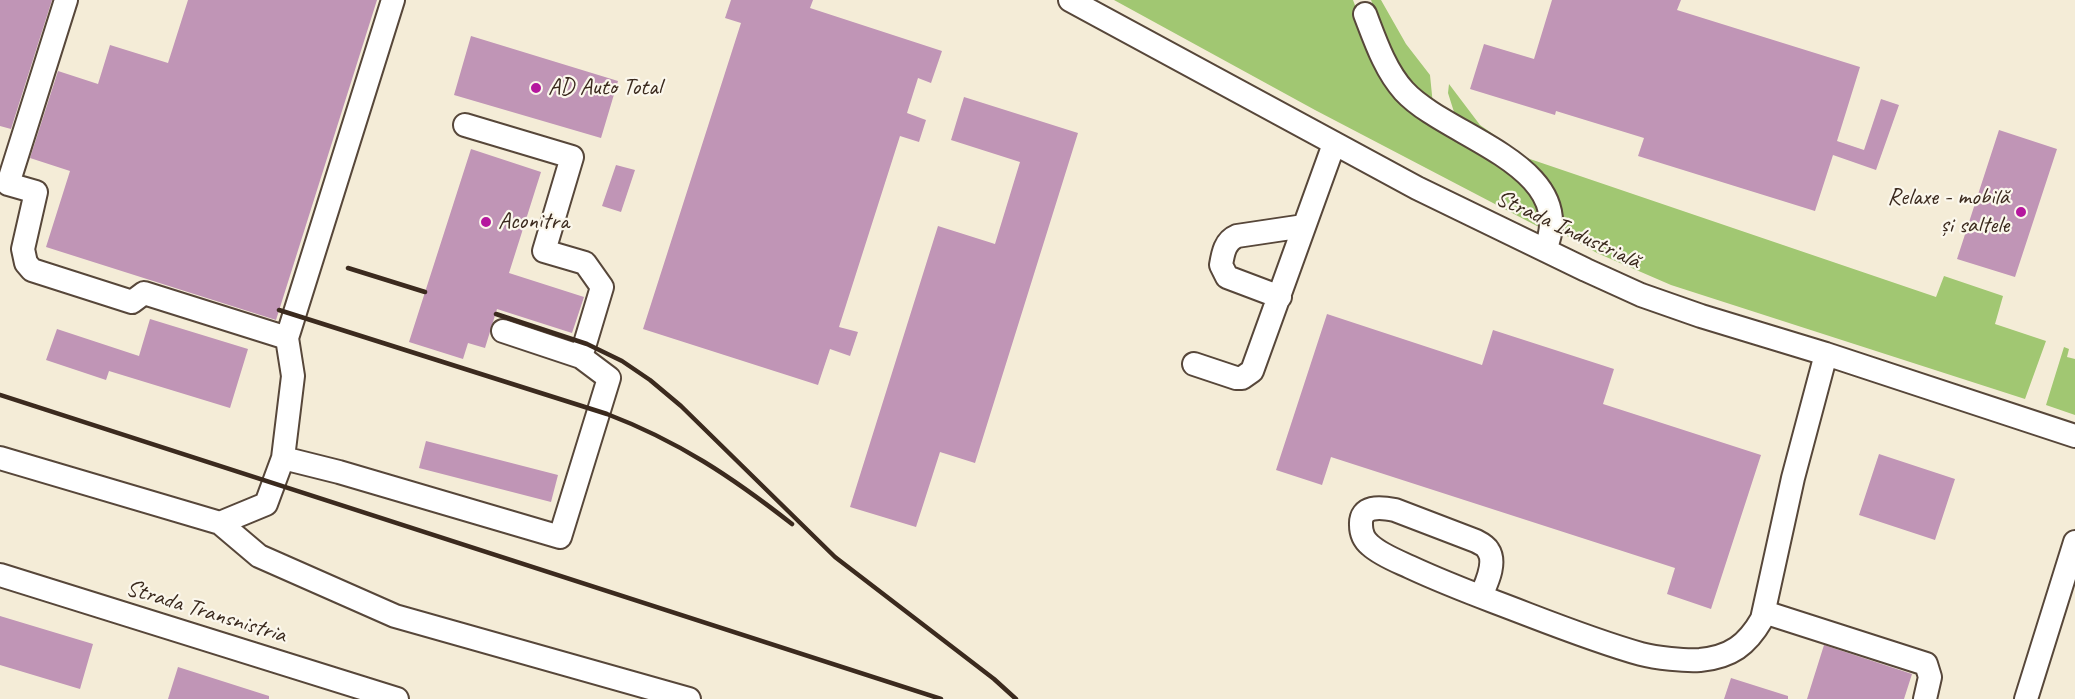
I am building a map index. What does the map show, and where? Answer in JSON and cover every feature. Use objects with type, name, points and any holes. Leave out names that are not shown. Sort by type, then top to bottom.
[{"type":"street","points":[[66,0],[8,184],[36,192],[23,249],[26,263],[32,270],[132,303],[144,293],[287,338]]},
{"type":"street","points":[[220,523],[266,504],[283,458],[293,375],[287,338],[393,0]]},
{"type":"street","name":"Strada Industrială","points":[[1070,0],[1417,188],[1641,295],[2075,436]]},
{"type":"street","points":[[1365,15],[1380,51],[1404,91],[1430,113],[1455,126],[1512,163],[1536,182],[1550,207],[1551,231],[1545,250]]},
{"type":"street","points":[[465,125],[572,157],[544,251],[585,264],[602,287],[581,357]]},
{"type":"street","points":[[1194,364],[1236,378],[1247,376],[1252,371],[1258,360],[1334,144]]},
{"type":"street","points":[[1280,297],[1227,277],[1221,265],[1226,246],[1237,236],[1305,226]]},
{"type":"street","points":[[283,458],[339,472],[560,537],[609,378],[581,357],[503,331]]},
{"type":"street","points":[[1481,596],[1490,569],[1491,559],[1488,549],[1476,541],[1395,510],[1381,507],[1371,508],[1364,512],[1360,523],[1362,536],[1369,545],[1391,559],[1481,596],[1592,638],[1644,654],[1700,660],[1726,654],[1742,646],[1752,636],[1762,619],[1793,478],[1826,354]]},
{"type":"street","points":[[0,458],[220,523],[259,556],[395,616],[689,699]]},
{"type":"street","points":[[2026,699],[2075,542]]},
{"type":"street","name":"Strada Transnistria","points":[[0,575],[397,699]]},
{"type":"street","points":[[1764,612],[1926,664],[1930,677],[1925,699]]},
{"type":"green space","points":[[1114,0],[1353,0],[1372,51],[1538,194],[1546,223],[1537,226],[1315,110]]},
{"type":"green space","points":[[1371,0],[1381,0],[1406,44],[1430,75],[1433,105],[1411,85],[1392,53]]},
{"type":"green space","points":[[1449,84],[1480,125],[1527,158],[1936,297],[1944,276],[2003,296],[1995,324],[2046,341],[2025,399],[1671,285],[1597,253],[1567,236],[1560,207],[1547,183],[1528,163],[1454,112],[1448,93]]},
{"type":"green space","points":[[2064,347],[2069,349],[2067,357],[2075,359],[2075,415],[2046,405]]},
{"type":"building","points":[[0,0],[52,0],[11,129],[0,126]]},
{"type":"building","points":[[188,0],[377,0],[276,320],[46,247],[70,171],[30,158],[58,71],[98,84],[110,45],[168,63]]},
{"type":"building","points":[[731,0],[813,0],[810,8],[942,51],[931,83],[918,78],[907,113],[926,120],[919,142],[900,136],[839,327],[858,332],[850,356],[830,349],[818,385],[643,329],[741,23],[725,18]]},
{"type":"building","points":[[1552,0],[1681,0],[1677,10],[1860,67],[1837,141],[1864,150],[1881,99],[1899,105],[1876,170],[1833,155],[1815,211],[1638,156],[1644,138],[1556,111],[1555,115],[1470,89],[1484,44],[1534,59]]},
{"type":"building","name":"AD Auto Total","points":[[471,36],[618,81],[601,138],[454,95]]},
{"type":"building","points":[[964,97],[1078,133],[975,463],[940,452],[916,527],[850,507],[938,226],[995,244],[1020,162],[951,140]]},
{"type":"building","points":[[1999,130],[2057,149],[2015,277],[1957,259]]},
{"type":"building","name":"Aconitra","points":[[471,149],[541,172],[509,273],[584,297],[572,333],[497,309],[485,348],[468,343],[463,359],[409,342]]},
{"type":"building","points":[[616,165],[635,170],[621,212],[602,206]]},
{"type":"building","points":[[1327,314],[1482,365],[1493,330],[1614,369],[1603,404],[1761,455],[1711,609],[1667,594],[1675,568],[1331,457],[1322,485],[1276,470]]},
{"type":"building","points":[[150,319],[248,349],[230,408],[109,371],[106,380],[46,360],[57,329],[139,356]]},
{"type":"building","points":[[426,441],[558,475],[551,502],[419,468]]},
{"type":"building","points":[[1879,454],[1955,479],[1935,540],[1859,515]]},
{"type":"building","points":[[0,616],[93,644],[80,689],[0,665]]},
{"type":"building","points":[[1824,645],[1912,674],[1904,699],[1807,699]]},
{"type":"building","points":[[178,667],[269,696],[269,699],[168,699]]},
{"type":"building","points":[[1731,678],[1788,696],[1788,699],[1724,699]]},
{"type":"railway","points":[[348,268],[425,292]]},
{"type":"railway","points":[[279,310],[607,414],[681,448],[748,491],[792,524]]},
{"type":"railway","points":[[496,314],[587,344],[622,361],[650,380],[681,406],[835,557],[994,679],[1016,699]]},
{"type":"railway","points":[[0,395],[941,699]]},
{"type":"place","name":"AD Auto Total","points":[[536,88]]},
{"type":"place","name":"Relaxe - mobilă și saltele","points":[[2021,212]]},
{"type":"place","name":"Aconitra","points":[[486,222]]}]
